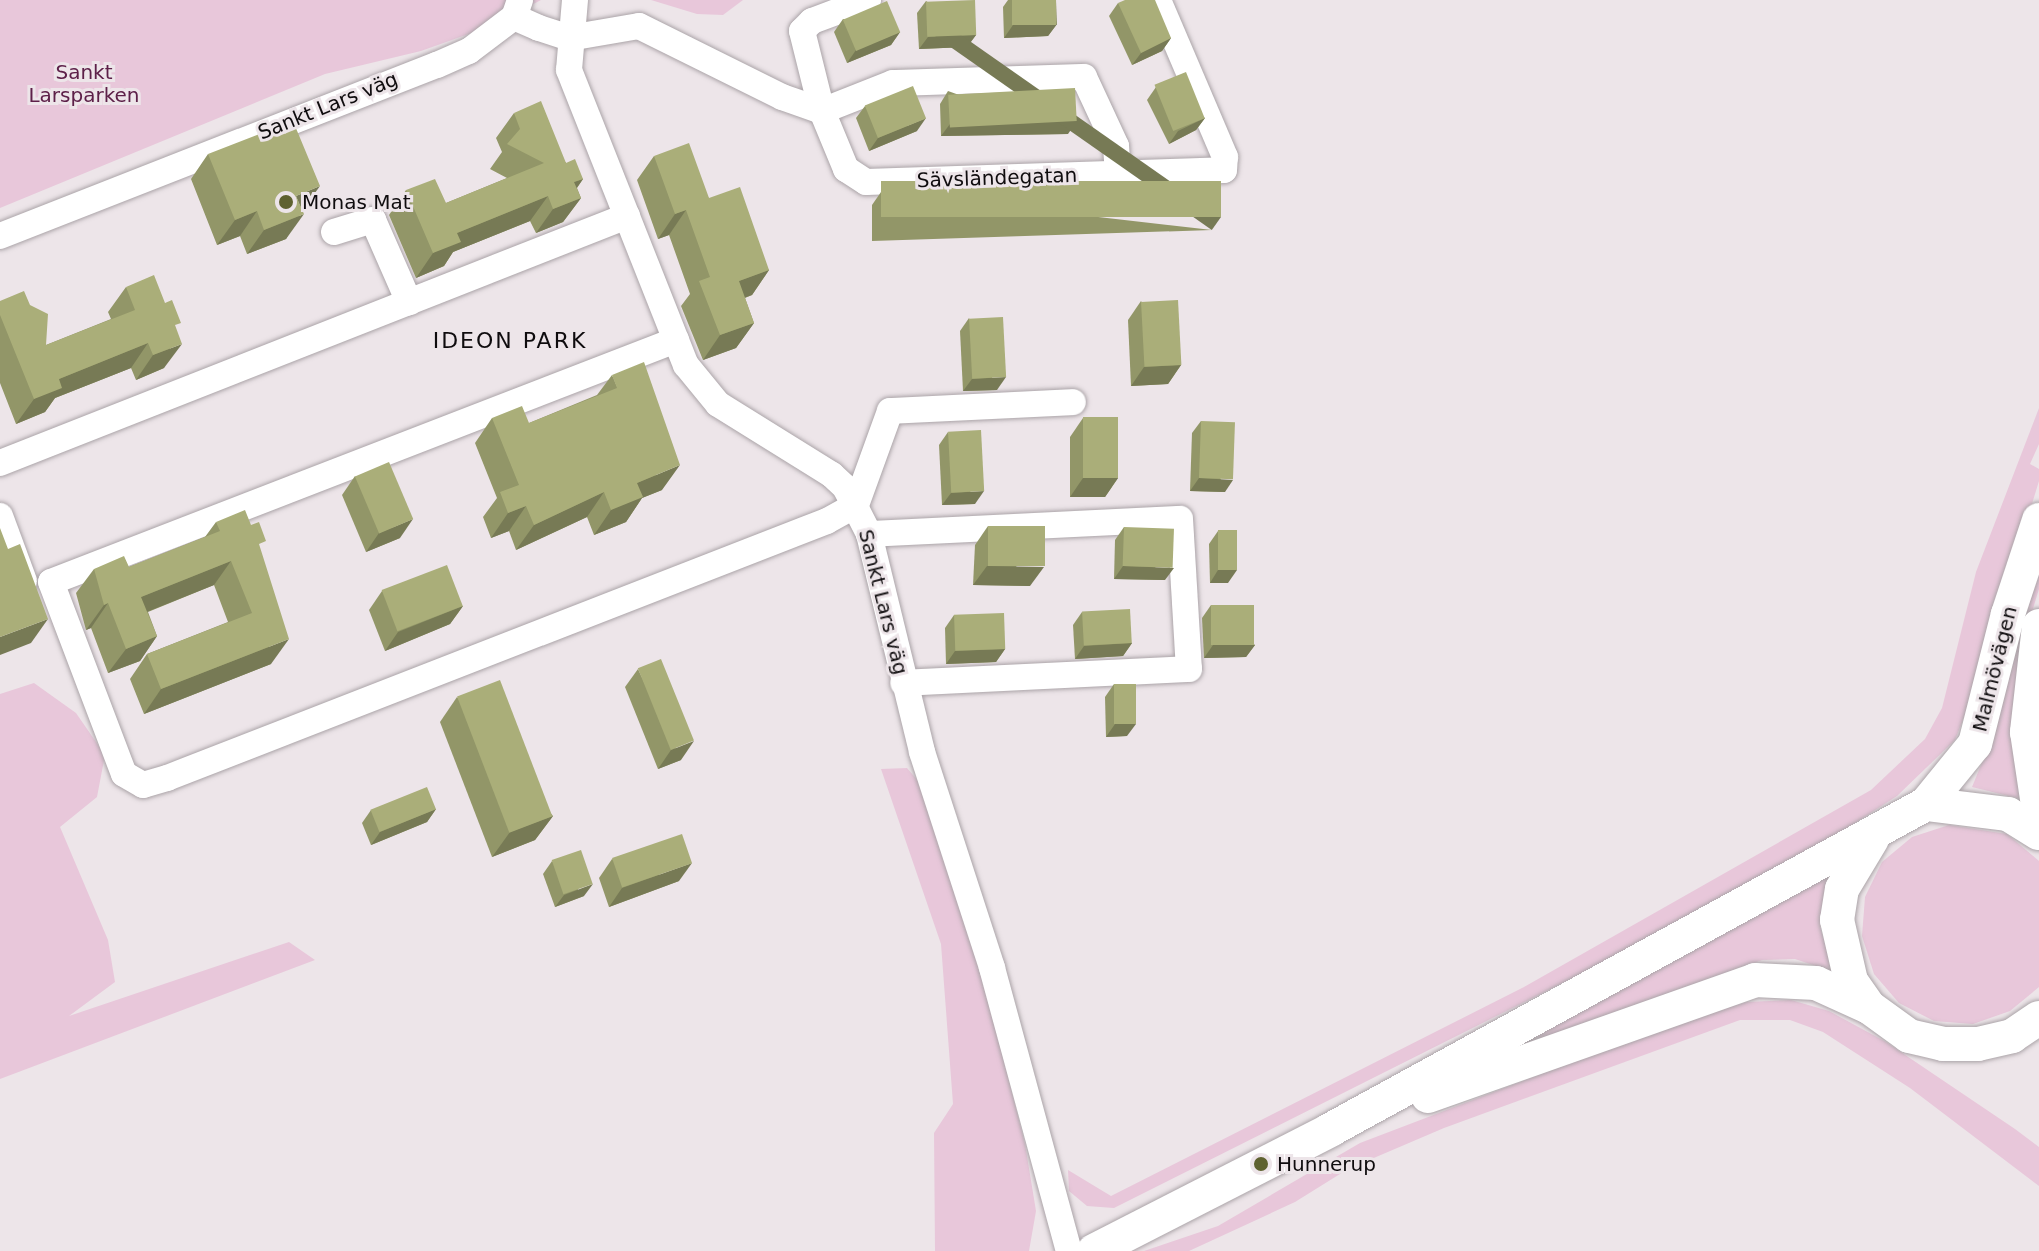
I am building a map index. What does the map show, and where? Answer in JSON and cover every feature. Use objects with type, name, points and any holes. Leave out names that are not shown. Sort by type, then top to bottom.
[{"type":"main road","name":"Malmövägen","points":[[1330,1130],[1874,836],[1926,804],[1975,744],[2008,614],[2039,520]]},
{"type":"main road","name":"Malmövägen","points":[[2039,626],[2028,743],[2039,812]]},
{"type":"main road","points":[[1926,804],[2008,814],[2039,833]]},
{"type":"main road","points":[[1869,1007],[1851,981],[1840,952],[1837,920],[1855,860],[1874,836]]},
{"type":"main road","points":[[1094,1251],[1330,1130],[1755,980],[1816,983],[1869,1007],[1909,1036],[1943,1044],[1978,1044],[2012,1036],[2039,1018]]},
{"type":"street","points":[[575,0],[569,38],[639,26],[811,107],[893,83],[1084,77],[1116,146],[1118,175]]},
{"type":"street","name":"Sävsländegatan","points":[[868,0],[812,21],[802,31],[811,107],[846,169],[866,182],[1207,174],[1224,170],[1225,157],[1158,0]]},
{"type":"street","name":"Sankt Lars väg","points":[[0,236],[447,61],[489,38],[517,8],[569,38],[569,70],[676,340],[704,393],[832,475],[856,505],[869,534],[903,683],[992,968],[1069,1251]]},
{"type":"street","points":[[0,463],[627,216]]},
{"type":"street","points":[[334,232],[373,220],[409,302]]},
{"type":"street","points":[[0,516],[28,591],[676,340]]},
{"type":"street","points":[[51,582],[124,774],[143,785],[827,521],[856,505],[890,411],[1073,402]]},
{"type":"street","points":[[869,534],[1180,519],[1189,669],[903,683]]},
{"type":"green space","name":"Sankt Larsparken","points":[[0,0],[541,0],[491,26],[421,51],[325,74],[0,208]]},
{"type":"green space","points":[[651,0],[743,0],[723,15],[697,14]]},
{"type":"green space","points":[[2039,408],[2039,444],[2030,464],[2039,469],[2039,481],[1973,695],[1955,740],[1897,796],[1827,841],[1626,951],[1114,1208],[1087,1206],[1069,1191],[1068,1170],[1111,1196],[1524,987],[1871,790],[1925,739],[1942,708],[1976,572]]},
{"type":"green space","points":[[2039,565],[2039,589],[2022,644],[2021,799],[1972,787],[1992,738]]},
{"type":"green space","points":[[34,683],[76,713],[105,755],[97,797],[60,827],[108,940],[115,982],[69,1016],[289,942],[315,960],[0,1079],[0,694]]},
{"type":"green space","points":[[907,768],[919,782],[984,982],[1025,1144],[1036,1211],[1029,1251],[935,1251],[934,1133],[953,1104],[941,944],[881,769]]},
{"type":"green space","points":[[1949,825],[2007,834],[2039,861],[2039,987],[2010,1011],[1973,1024],[1934,1021],[1899,1003],[1874,974],[1862,936],[1865,897],[1882,862],[1912,837]]},
{"type":"green space","points":[[1833,873],[1820,927],[1834,972],[1795,959],[1762,960],[1540,1041],[1537,1030]]},
{"type":"green space","points":[[1791,1000],[1829,1011],[1886,1042],[2039,1147],[2039,1186],[1910,1088],[1823,1032],[1790,1020],[1740,1020],[1444,1128],[1348,1169],[1295,1202],[1189,1251],[1144,1251],[1218,1226],[1360,1143],[1683,1020],[1747,1002]]},
{"type":"building","points":[[975,0],[976,35],[927,37],[926,2]]},
{"type":"building","points":[[1012,0],[1056,0],[1056,25],[1012,25]]},
{"type":"building","points":[[1125,0],[1155,0],[1171,38],[1141,53],[1118,3]]},
{"type":"building","points":[[887,1],[900,32],[856,51],[843,20]]},
{"type":"building","points":[[1186,72],[1205,118],[1173,131],[1154,85]]},
{"type":"building","points":[[913,86],[926,118],[878,138],[865,105]]},
{"type":"building","points":[[1075,88],[1077,121],[950,128],[948,95]]},
{"type":"building","points":[[541,101],[566,163],[575,159],[583,179],[574,182],[581,198],[553,209],[548,196],[457,233],[461,242],[433,253],[406,190],[435,179],[446,203],[544,163],[507,144],[520,129],[514,113]]},
{"type":"building","points":[[293,121],[320,186],[296,196],[304,214],[264,230],[257,211],[235,220],[208,154]]},
{"type":"building","points":[[689,143],[709,198],[740,187],[769,270],[739,281],[754,323],[720,335],[699,281],[710,277],[686,210],[675,214],[654,156]]},
{"type":"building","points":[[881,181],[1221,181],[1221,217],[881,217]]},
{"type":"building","points":[[154,275],[165,303],[172,300],[181,323],[175,325],[182,344],[153,355],[148,343],[59,379],[62,388],[34,399],[0,315],[0,301],[24,291],[30,305],[48,314],[46,345],[135,310],[126,287]]},
{"type":"building","points":[[1178,300],[1181,365],[1144,367],[1141,302]]},
{"type":"building","points":[[1003,317],[1006,377],[972,379],[969,319]]},
{"type":"building","points":[[644,362],[680,465],[637,483],[643,497],[611,510],[604,492],[534,525],[526,506],[508,513],[500,492],[519,485],[492,418],[522,406],[529,423],[617,388],[612,375]]},
{"type":"building","points":[[1083,417],[1118,417],[1118,478],[1083,478]]},
{"type":"building","points":[[1201,421],[1235,422],[1233,479],[1199,478]]},
{"type":"building","points":[[981,430],[984,491],[951,493],[948,432]]},
{"type":"building","points":[[389,462],[413,519],[379,534],[355,476]]},
{"type":"building","points":[[245,510],[251,525],[259,522],[266,541],[259,544],[289,639],[161,689],[147,654],[252,613],[231,561],[141,597],[157,636],[126,649],[108,603],[104,605],[94,569],[124,556],[129,567],[220,531],[216,522]]},
{"type":"building","points":[[988,526],[1045,526],[1045,566],[988,566]]},
{"type":"building","points":[[1124,527],[1174,529],[1173,568],[1123,566]]},
{"type":"building","points":[[0,528],[8,549],[20,544],[48,619],[0,637]]},
{"type":"building","points":[[1218,530],[1237,530],[1237,570],[1218,570]]},
{"type":"building","points":[[447,565],[463,606],[397,631],[382,590]]},
{"type":"building","points":[[1211,605],[1254,605],[1254,645],[1211,645]]},
{"type":"building","points":[[1130,609],[1132,643],[1084,645],[1082,612]]},
{"type":"building","points":[[1004,613],[1005,649],[955,651],[954,615]]},
{"type":"building","points":[[661,659],[694,741],[671,750],[638,668]]},
{"type":"building","points":[[500,680],[552,816],[509,833],[457,696]]},
{"type":"building","points":[[1114,684],[1136,684],[1136,724],[1114,724]]},
{"type":"building","points":[[427,787],[436,809],[379,832],[370,810]]},
{"type":"building","points":[[682,834],[692,863],[622,887],[612,858]]},
{"type":"building","points":[[581,850],[593,884],[563,894],[552,860]]},
{"type":"place","name":"Monas Mat","points":[[286,202]]},
{"type":"place","name":"Hunnerup","points":[[1261,1164]]},
{"type":"district","name":"IDEON PARK","points":[[510,341]]}]
